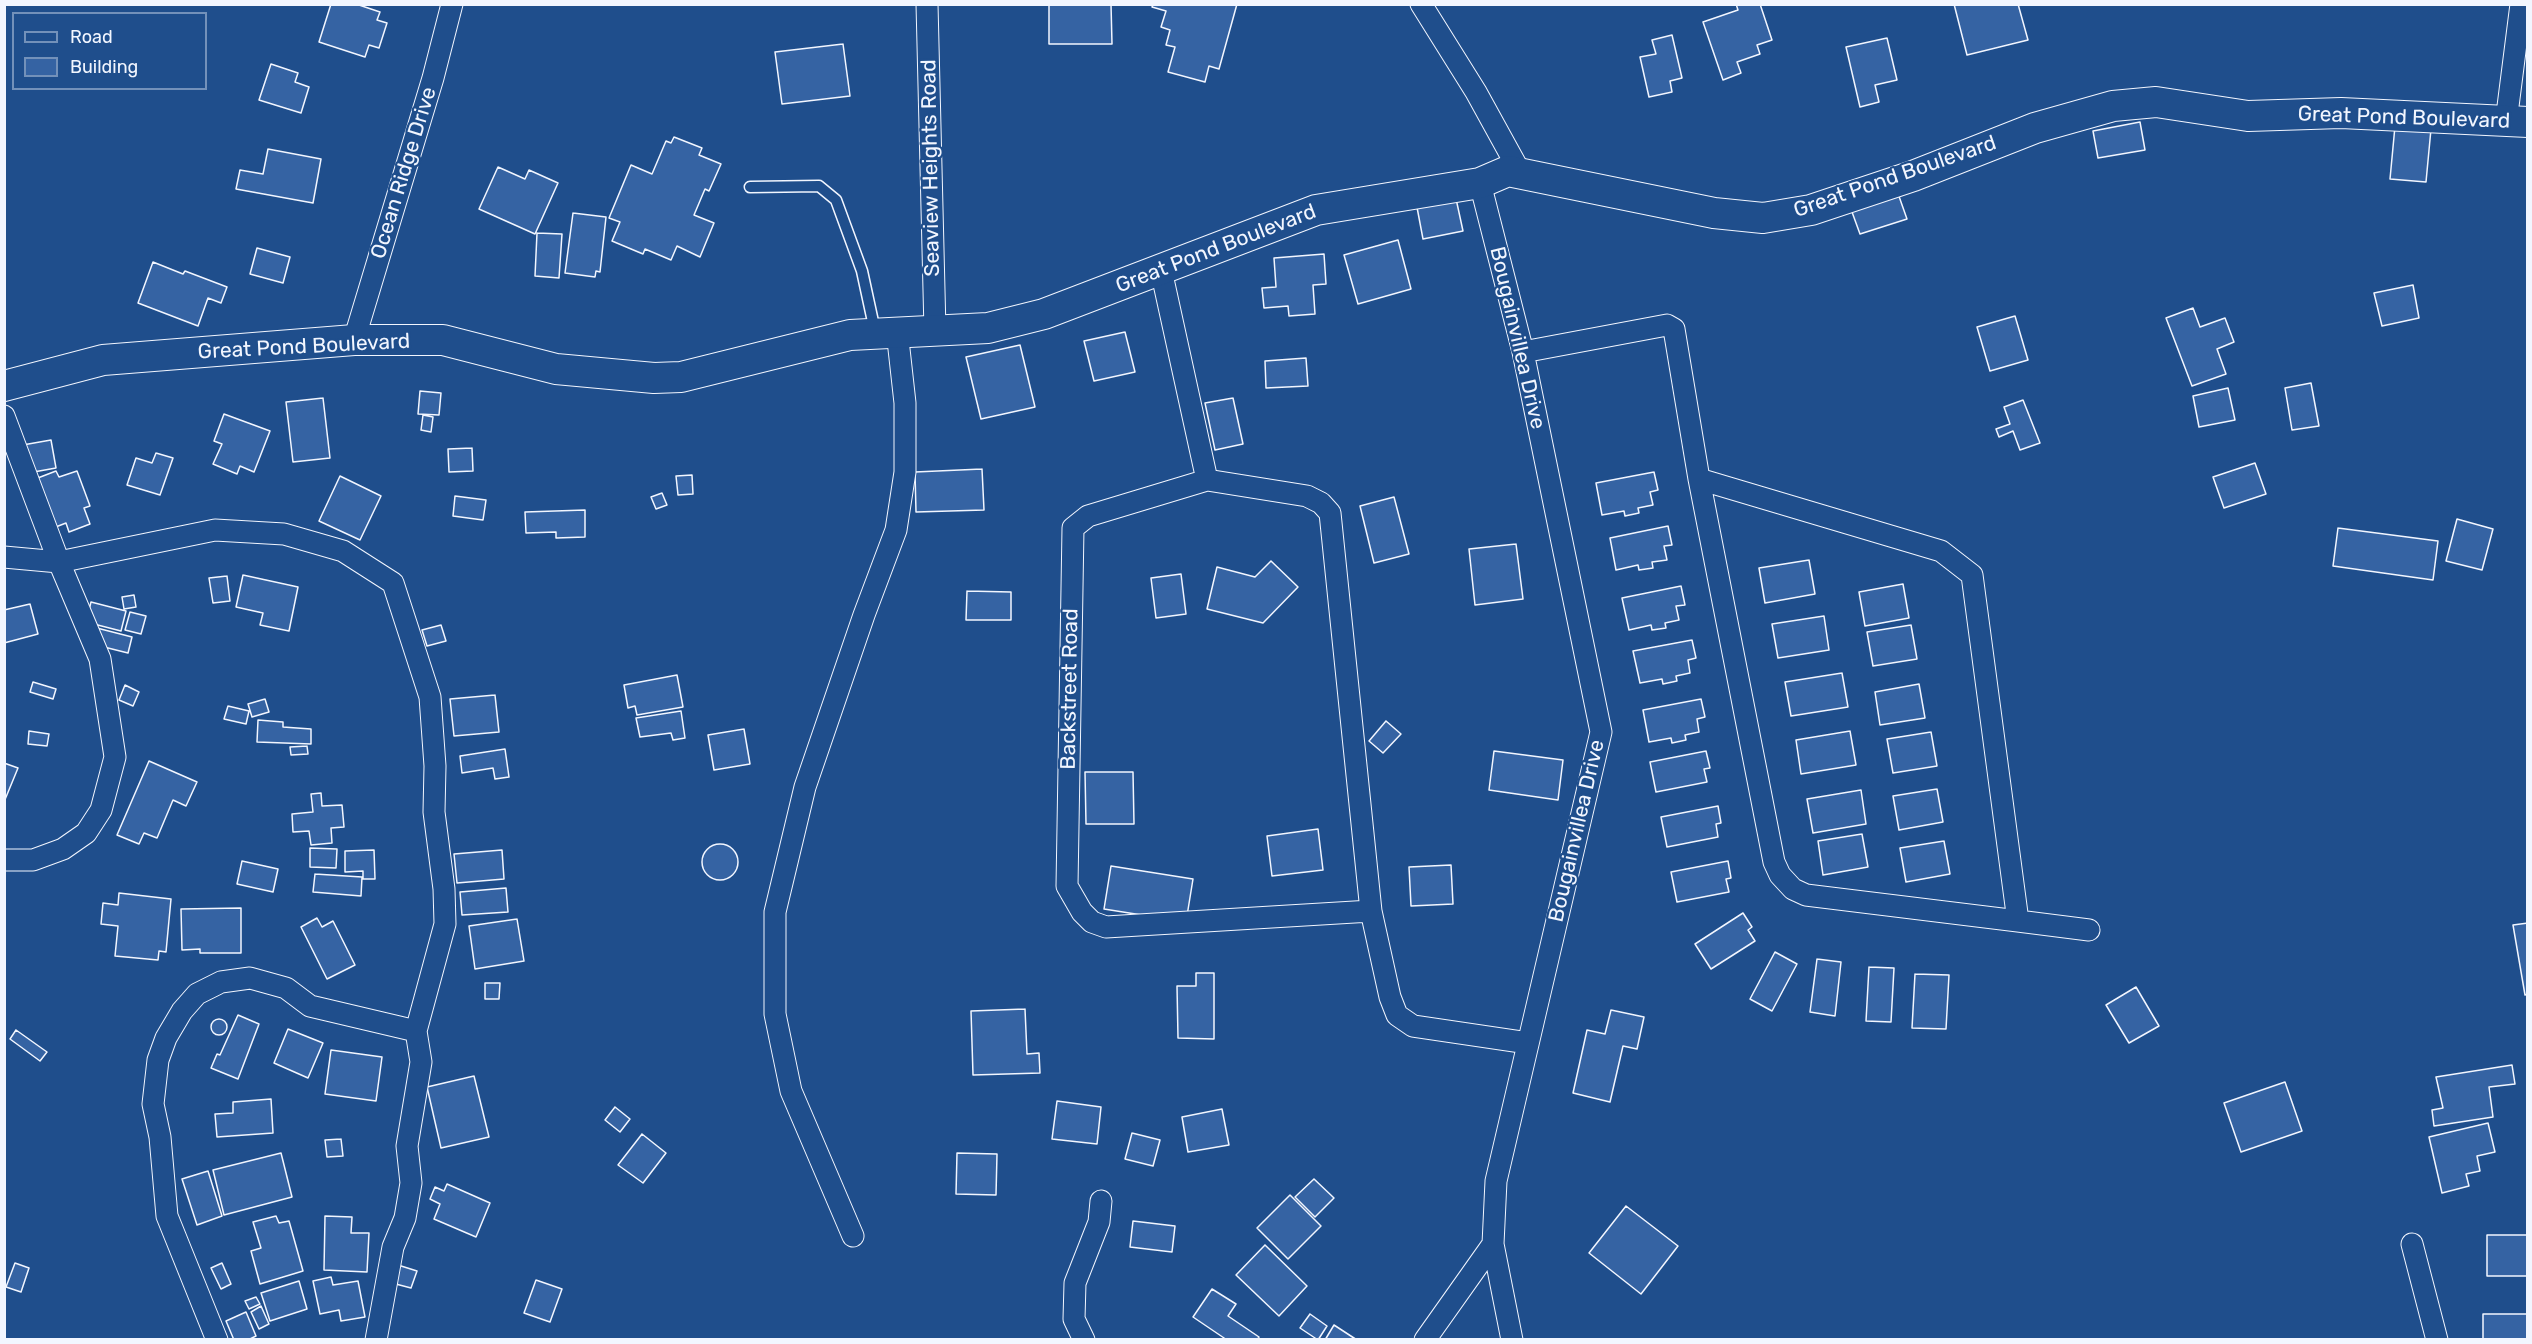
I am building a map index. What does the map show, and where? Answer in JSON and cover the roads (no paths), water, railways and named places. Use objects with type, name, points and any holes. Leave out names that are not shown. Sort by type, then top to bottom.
[{"type":"street","name":"Ocean Ridge Drive","points":[[354,340],[433,78],[452,4]]},
{"type":"street","name":"Seaview Heights Road","points":[[927,4],[935,330]]},
{"type":"street","points":[[1421,4],[1476,92],[1520,172]]},
{"type":"street","points":[[2517,122],[2522,4]]},
{"type":"street","name":"Great Pond Boulevard","points":[[4,386],[103,360],[354,340],[443,340],[556,369],[668,379],[850,335],[988,328],[1044,314],[1316,210],[1480,183],[1508,171],[1714,213],[1763,218],[1820,208],[1913,176],[2036,128],[2113,106],[2156,102],[2248,116],[2341,113],[2517,122]]},
{"type":"street","name":"Bougainvillea Drive","points":[[1480,183],[1523,352],[1601,732],[1496,1180],[1493,1244],[1512,1340]]},
{"type":"street","points":[[1161,270],[1208,480],[1307,496],[1321,503],[1330,513],[1371,911],[1390,998],[1397,1015],[1413,1026],[1528,1043]]},
{"type":"street","points":[[1523,352],[1667,325],[1674,329],[1700,479],[1774,861],[1780,875],[1793,889],[1806,895],[2089,930]]},
{"type":"street","points":[[853,1236],[791,1091],[775,1014],[775,912],[805,787],[896,530],[905,472],[905,403],[886,332]]},
{"type":"street","points":[[4,416],[59,562],[100,659],[115,757],[101,810],[86,833],[63,849],[33,860],[4,860]]},
{"type":"street","points":[[1700,479],[1941,551],[1955,559],[1972,575],[2018,921]]},
{"type":"street","name":"Backstreet Road","points":[[1208,480],[1088,516],[1073,528],[1067,886],[1082,912],[1092,922],[1106,927],[1371,911]]},
{"type":"street","points":[[4,557],[59,562],[215,530],[261,532],[284,534],[342,551],[393,583],[430,697],[435,766],[434,812],[444,889],[445,924],[416,1031],[421,1062],[407,1146],[411,1183],[405,1218],[393,1247],[376,1340]]},
{"type":"street","points":[[217,1340],[167,1216],[160,1137],[153,1104],[158,1060],[166,1038],[182,1011],[197,994],[221,982],[250,978],[286,988],[310,1006],[416,1031]]},
{"type":"street","points":[[1084,1340],[1074,1319],[1075,1283],[1099,1222],[1101,1201]]},
{"type":"street","points":[[1425,1340],[1493,1244]]},
{"type":"street","points":[[2412,1244],[2437,1340]]},
{"type":"lane","points":[[750,187],[819,186],[836,200],[886,332]]}]
